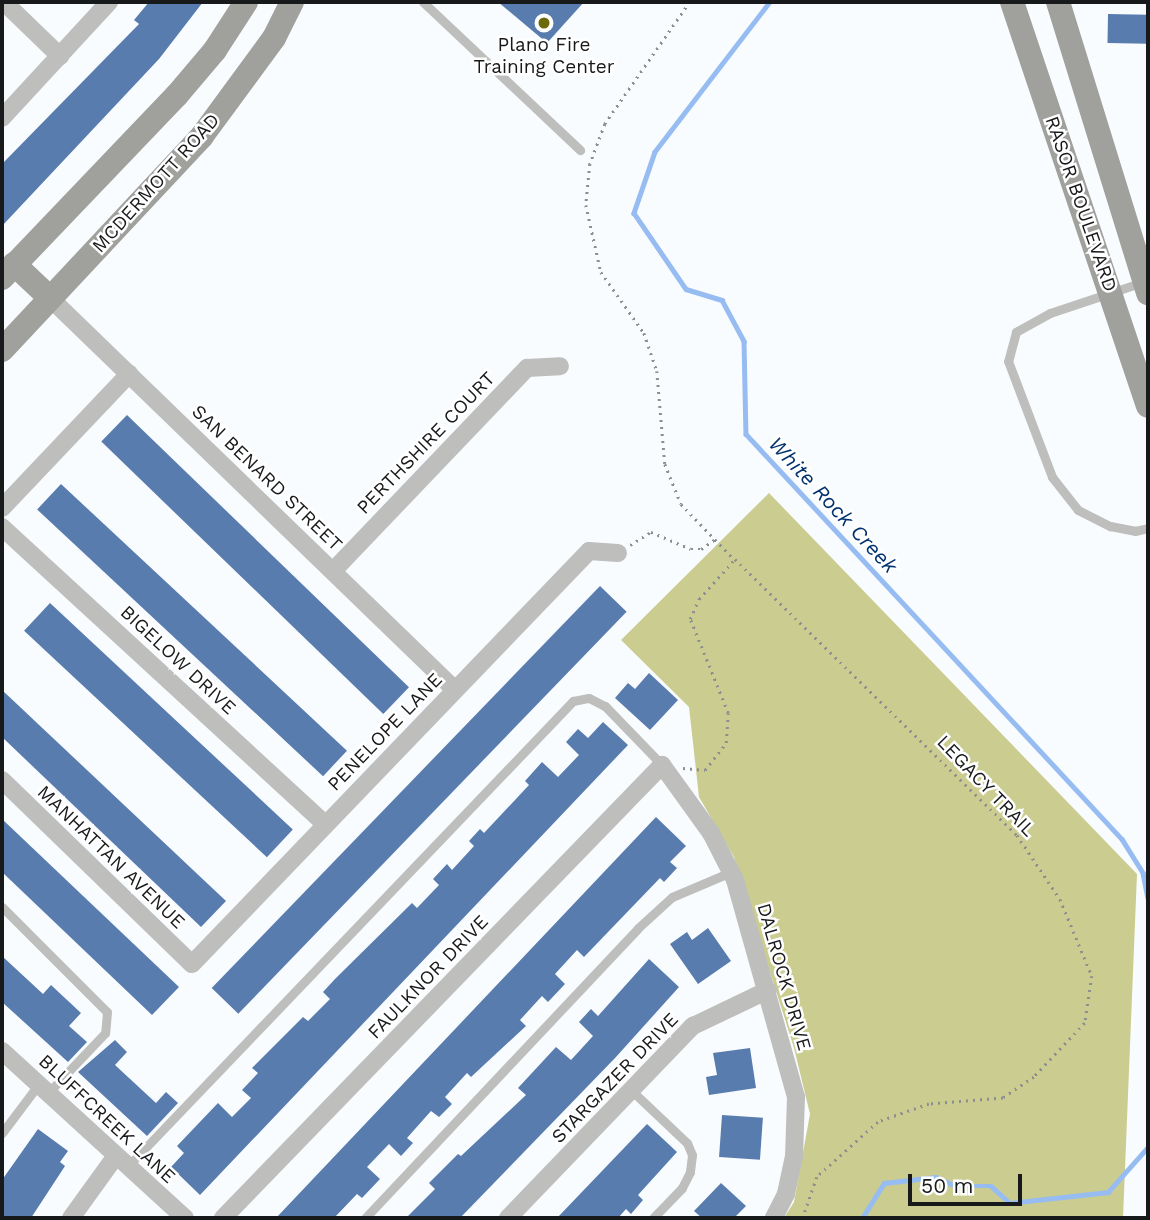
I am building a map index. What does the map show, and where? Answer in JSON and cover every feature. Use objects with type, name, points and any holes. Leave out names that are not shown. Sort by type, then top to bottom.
[{"type":"main road","points":[[50,298],[6,265],[177,94],[215,50],[246,2]]},
{"type":"main road","name":"MCDERMOTT ROAD","points":[[2,350],[202,135],[274,38],[292,2]]},
{"type":"main road","name":"RASOR BOULEVARD","points":[[1012,2],[1148,406]]},
{"type":"main road","name":"RASOR BOULEVARD","points":[[1058,2],[1146,287]]},
{"type":"street","points":[[4,2],[60,56]]},
{"type":"street","points":[[2,118],[109,2]]},
{"type":"street","name":"SAN BENARD STREET","points":[[50,298],[454,689]]},
{"type":"street","name":"PERTHSHIRE COURT","points":[[333,571],[527,368],[559,366]]},
{"type":"street","points":[[2,508],[129,374]]},
{"type":"street","name":"BIGELOW DRIVE","points":[[2,527],[325,824]]},
{"type":"street","name":"PENELOPE LANE","points":[[192,964],[589,551],[618,553]]},
{"type":"street","name":"DALROCK DRIVE","points":[[662,765],[711,833],[731,872],[768,990],[796,1097],[794,1156],[786,1194],[774,1218]]},
{"type":"street","name":"FAULKNOR DRIVE","points":[[223,1218],[662,765]]},
{"type":"street","name":"MANHATTAN AVENUE","points":[[2,780],[192,964]]},
{"type":"street","name":"STARGAZER DRIVE","points":[[508,1218],[693,1026],[768,990]]},
{"type":"street","name":"BLUFFCREEK LANE","points":[[2,1051],[185,1218]]},
{"type":"street","points":[[71,1218],[121,1162]]},
{"type":"lane","points":[[423,2],[580,149]]},
{"type":"lane","points":[[1146,287],[1110,290],[1016,332],[1008,361],[1052,477],[1077,510],[1110,526],[1135,531],[1148,528]]},
{"type":"lane","points":[[121,1162],[573,701],[596,700],[662,765]]},
{"type":"lane","points":[[365,1218],[638,928],[672,897],[731,872]]},
{"type":"lane","points":[[2,907],[107,1012],[105,1033],[42,1089],[2,1133]]},
{"type":"lane","points":[[631,1090],[687,1143],[692,1155],[690,1172],[682,1188],[653,1218]]},
{"type":"path","name":"LEGACY TRAIL","points":[[690,2],[605,124],[590,164],[586,205],[601,272],[644,333],[657,371],[664,464],[681,504],[714,540],[1017,835],[1060,899],[1092,976],[1085,1023],[1034,1077],[1003,1098],[929,1104],[878,1122],[817,1177],[803,1218]]},
{"type":"path","points":[[618,553],[651,533],[691,549],[701,549],[714,540]]},
{"type":"path","points":[[705,770],[726,743],[728,713],[690,619],[699,599],[734,559]]},
{"type":"green space","points":[[769,493],[1137,874],[1123,1218],[784,1218],[794,1202],[810,1114],[794,1048],[734,857],[699,797],[689,707],[621,640]]},
{"type":"building","points":[[149,2],[203,2],[159,59],[2,226],[2,164],[139,24],[134,20]]},
{"type":"building","name":"Plano Fire Training Center","points":[[498,2],[584,2],[547,43]]},
{"type":"building","points":[[1108,14],[1148,15],[1147,44],[1107,43]]},
{"type":"building","points":[[127,415],[409,687],[383,714],[101,442]]},
{"type":"building","points":[[61,484],[347,751],[323,776],[37,510]]},
{"type":"building","points":[[600,586],[627,612],[238,1014],[212,988]]},
{"type":"building","points":[[50,603],[293,829],[267,857],[24,631]]},
{"type":"building","points":[[649,673],[678,700],[650,730],[615,698],[628,683],[635,689]]},
{"type":"building","points":[[2,690],[226,901],[201,927],[2,737]]},
{"type":"building","points":[[603,722],[628,745],[200,1195],[171,1167],[184,1153],[177,1146],[218,1103],[232,1117],[251,1098],[242,1090],[258,1073],[252,1068],[303,1017],[308,1021],[330,999],[323,992],[335,979],[412,903],[417,908],[439,885],[433,879],[447,864],[452,870],[474,846],[469,841],[480,829],[484,833],[529,785],[525,781],[542,762],[558,777],[579,755],[566,742],[578,729],[588,738]]},
{"type":"building","points":[[656,817],[686,846],[670,862],[677,868],[664,882],[660,878],[584,957],[577,950],[555,974],[565,984],[548,1002],[542,996],[520,1020],[526,1026],[471,1077],[467,1073],[445,1097],[452,1104],[439,1117],[431,1111],[407,1138],[413,1143],[401,1156],[389,1144],[367,1167],[380,1179],[362,1198],[357,1194],[334,1218],[276,1218]]},
{"type":"building","points":[[2,819],[179,987],[152,1015],[2,872]]},
{"type":"building","points":[[708,928],[731,961],[698,984],[670,944],[687,932],[692,940]]},
{"type":"building","points":[[2,956],[43,994],[51,985],[81,1013],[69,1026],[87,1042],[68,1062],[2,1002]]},
{"type":"building","points":[[649,959],[679,987],[616,1057],[460,1218],[406,1218],[435,1189],[429,1183],[526,1095],[518,1088],[556,1047],[571,1060],[593,1036],[579,1022],[591,1009],[598,1016]]},
{"type":"building","points":[[115,1040],[127,1052],[115,1065],[156,1103],[166,1092],[178,1103],[147,1136],[78,1072]]},
{"type":"building","points":[[750,1048],[756,1088],[709,1095],[706,1077],[717,1075],[713,1053]]},
{"type":"building","points":[[722,1115],[763,1118],[760,1160],[719,1157]]},
{"type":"building","points":[[647,1124],[677,1152],[638,1195],[643,1200],[631,1214],[626,1209],[618,1218],[557,1218]]},
{"type":"building","points":[[38,1129],[68,1151],[60,1162],[65,1166],[31,1218],[2,1218],[2,1180]]},
{"type":"building","points":[[721,1183],[746,1206],[734,1218],[702,1218],[694,1211]]},
{"type":"waterway","name":"White Rock Creek","points":[[770,2],[655,152],[634,213],[686,289],[722,300],[744,341],[746,434],[1122,839],[1143,873],[1148,898]]},
{"type":"waterway","points":[[862,1218],[884,1183],[936,1177],[955,1186],[991,1186],[1010,1203],[1108,1192],[1148,1147]]},
{"type":"place","name":"Plano Fire Training Center","points":[[544,23]]}]
